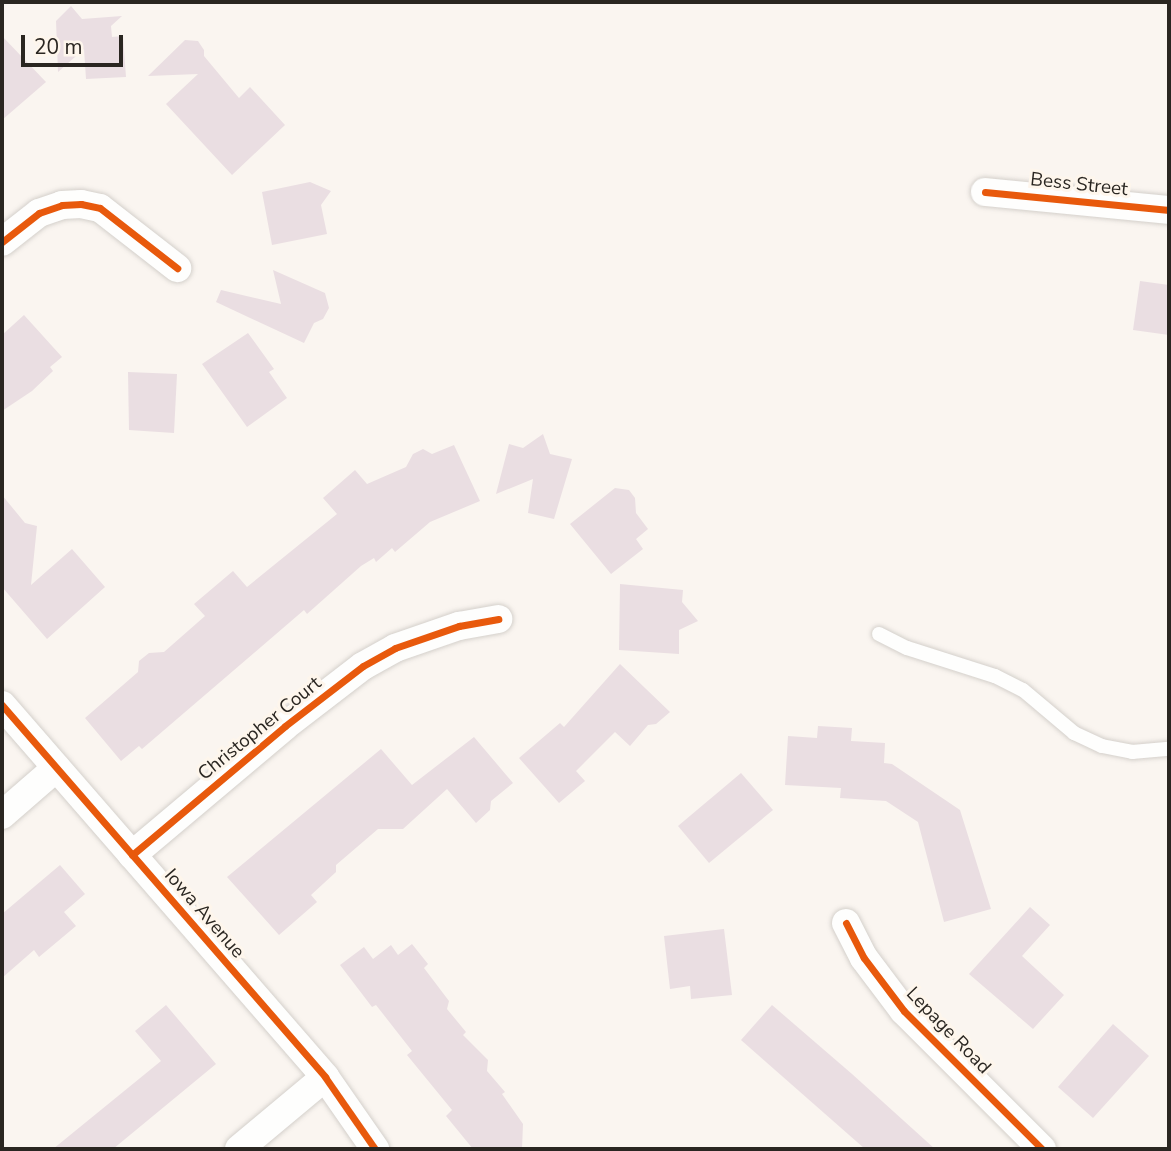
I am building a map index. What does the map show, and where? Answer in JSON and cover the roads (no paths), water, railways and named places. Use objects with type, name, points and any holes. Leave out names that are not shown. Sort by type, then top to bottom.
[{"type":"street","name":"Bess Street","points":[[985,192],[1169,210]]},
{"type":"street","points":[[2,242],[39,213],[62,205],[81,204],[100,208],[177,268]]},
{"type":"street","name":"Christopher Court","points":[[132,855],[285,726],[363,666],[395,649],[446,631],[498,619]]},
{"type":"street","name":"Iowa Avenue","points":[[2,705],[325,1077],[375,1149]]},
{"type":"street","points":[[2,815],[56,768]]},
{"type":"street","name":"Lepage Road","points":[[846,923],[864,958],[904,1011],[1042,1149]]},
{"type":"street","points":[[239,1149],[325,1077]]},
{"type":"lane","points":[[878,634],[907,648],[995,676],[1023,690],[1074,733],[1102,747],[1132,752],[1169,748]]}]
